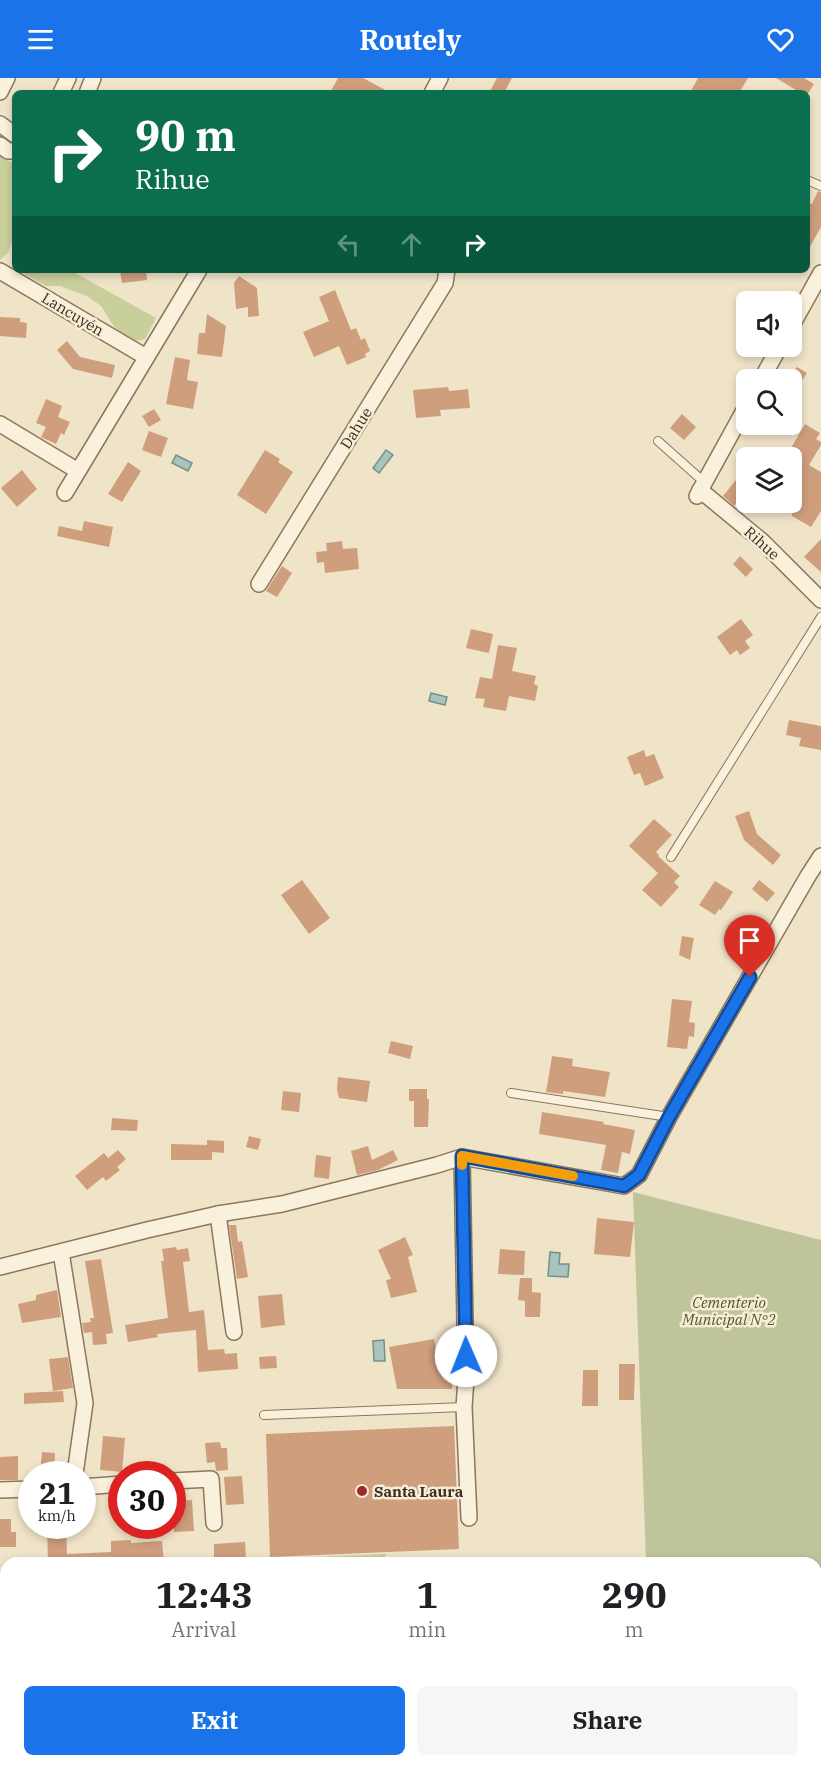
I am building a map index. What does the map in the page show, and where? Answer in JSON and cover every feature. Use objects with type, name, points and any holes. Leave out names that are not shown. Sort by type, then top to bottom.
[{"type":"street","points":[[0,92],[7,78]]},
{"type":"street","name":"Lancuyén","points":[[9,272],[146,357]]},
{"type":"street","points":[[64,492],[197,273]]},
{"type":"street","name":"Dahue","points":[[259,584],[446,283],[447,273]]},
{"type":"street","points":[[802,307],[821,273]]},
{"type":"street","points":[[0,424],[78,471]]},
{"type":"street","points":[[700,489],[736,425]]},
{"type":"street","name":"Rihue","points":[[700,489],[763,542],[821,600]]},
{"type":"street","points":[[0,1266],[218,1214],[282,1204],[428,1167],[462,1156],[624,1186],[639,1175],[669,1117],[821,856]]},
{"type":"street","points":[[462,1156],[466,1378],[464,1407],[469,1518]]},
{"type":"street","points":[[218,1214],[234,1332]]},
{"type":"street","points":[[61,1252],[85,1403],[77,1461]]},
{"type":"street","points":[[186,1480],[211,1479],[214,1523]]},
{"type":"street","points":[[0,1490],[18,1489]]},
{"type":"lane","points":[[658,441],[700,489]]},
{"type":"lane","points":[[671,857],[821,617]]},
{"type":"lane","points":[[511,1093],[669,1117]]},
{"type":"lane","points":[[264,1415],[464,1407]]},
{"type":"green space","points":[[0,156],[12,163],[12,242],[8,253],[0,260]]},
{"type":"green space","points":[[23,273],[75,273],[156,318],[145,339],[136,341],[115,328],[101,306],[87,296],[60,286],[46,286]]},
{"type":"green space","name":"Cementerio Municipal N°2","points":[[633,1192],[821,1240],[821,1557],[646,1557]]},
{"type":"green space","points":[[386,1554],[385,1557],[319,1557]]},
{"type":"water","points":[[386,450],[393,455],[379,473],[373,468]]},
{"type":"water","points":[[176,455],[192,463],[188,471],[172,463]]},
{"type":"water","points":[[431,693],[447,697],[445,705],[429,701]]},
{"type":"water","points":[[550,1252],[560,1253],[559,1264],[569,1264],[568,1277],[548,1276]]},
{"type":"water","points":[[384,1340],[385,1361],[374,1361],[373,1341]]},
{"type":"building","points":[[338,78],[363,78],[385,90],[332,90]]},
{"type":"building","points":[[497,78],[512,78],[506,90],[491,90]]},
{"type":"building","points":[[698,78],[748,78],[741,90],[692,90]]},
{"type":"building","points":[[776,78],[804,78],[814,84],[810,90],[796,90]]},
{"type":"building","points":[[818,191],[821,192],[821,227],[810,247],[810,203],[812,204]]},
{"type":"building","points":[[120,273],[146,273],[147,280],[122,283]]},
{"type":"building","points":[[239,276],[257,288],[259,316],[248,317],[248,307],[236,309],[234,283]]},
{"type":"building","points":[[335,290],[351,330],[356,328],[361,340],[365,338],[370,351],[365,354],[366,357],[347,365],[339,346],[314,357],[303,332],[329,321],[319,297]]},
{"type":"building","points":[[207,314],[226,326],[222,357],[197,354],[199,333],[205,333]]},
{"type":"building","points":[[0,317],[20,318],[20,322],[27,323],[26,338],[0,336]]},
{"type":"building","points":[[67,341],[80,357],[115,365],[112,378],[73,369],[57,350]]},
{"type":"building","points":[[175,357],[190,360],[187,380],[198,382],[193,409],[166,404]]},
{"type":"building","points":[[802,370],[807,373],[802,380]]},
{"type":"building","points":[[448,387],[449,391],[468,389],[470,408],[440,410],[441,416],[416,418],[413,390]]},
{"type":"building","points":[[46,399],[62,406],[58,417],[70,422],[64,435],[61,433],[56,444],[41,437],[46,427],[36,423]]},
{"type":"building","points":[[154,409],[161,420],[149,427],[142,416]]},
{"type":"building","points":[[682,414],[696,427],[684,440],[670,428]]},
{"type":"building","points":[[805,424],[820,433],[816,439],[821,442],[809,465],[821,472],[821,511],[811,527],[792,516],[792,513],[802,513],[802,447],[791,447],[799,435],[802,435]]},
{"type":"building","points":[[149,431],[168,438],[161,457],[142,450]]},
{"type":"building","points":[[265,450],[280,459],[278,462],[293,472],[266,514],[237,495]]},
{"type":"building","points":[[128,462],[141,471],[122,502],[108,494]]},
{"type":"building","points":[[22,470],[37,489],[17,507],[1,488]]},
{"type":"building","points":[[736,480],[736,504],[734,506],[723,496]]},
{"type":"building","points":[[84,521],[113,527],[109,547],[57,536],[59,526],[82,531]]},
{"type":"building","points":[[821,539],[821,572],[804,557]]},
{"type":"building","points":[[342,541],[343,549],[357,548],[359,569],[325,573],[324,562],[317,563],[316,552],[327,551],[326,543]]},
{"type":"building","points":[[740,556],[753,569],[746,577],[733,564]]},
{"type":"building","points":[[282,566],[292,573],[277,597],[266,591]]},
{"type":"building","points":[[741,619],[753,635],[745,641],[750,648],[740,655],[737,650],[730,655],[717,637]]},
{"type":"building","points":[[471,629],[493,634],[489,653],[466,648]]},
{"type":"building","points":[[498,645],[517,648],[512,671],[536,676],[534,684],[538,686],[535,701],[509,696],[506,711],[483,707],[485,699],[475,698],[480,677],[492,679]]},
{"type":"building","points":[[789,720],[821,726],[821,750],[799,746],[801,738],[786,735]]},
{"type":"building","points":[[644,750],[646,757],[654,754],[664,778],[645,786],[640,773],[634,775],[627,757]]},
{"type":"building","points":[[749,811],[757,834],[781,855],[773,865],[744,840],[735,816]]},
{"type":"building","points":[[654,819],[672,835],[656,852],[680,876],[674,882],[679,887],[661,907],[642,890],[658,873],[629,846]]},
{"type":"building","points":[[302,880],[330,918],[309,934],[281,895]]},
{"type":"building","points":[[759,880],[775,893],[767,902],[752,889]]},
{"type":"building","points":[[715,881],[733,892],[715,915],[699,905]]},
{"type":"building","points":[[682,936],[694,938],[690,960],[679,955]]},
{"type":"building","points":[[672,999],[692,1001],[689,1022],[695,1023],[694,1037],[689,1036],[687,1049],[667,1047]]},
{"type":"building","points":[[391,1041],[413,1046],[410,1059],[388,1053]]},
{"type":"building","points":[[552,1056],[573,1059],[572,1066],[610,1072],[605,1097],[563,1091],[563,1094],[546,1092]]},
{"type":"building","points":[[338,1077],[370,1081],[367,1102],[339,1098]]},
{"type":"building","points":[[409,1089],[427,1089],[428,1127],[414,1127],[414,1101],[409,1101]]},
{"type":"building","points":[[283,1091],[301,1093],[299,1112],[281,1110]]},
{"type":"building","points":[[542,1112],[604,1122],[603,1124],[635,1130],[630,1154],[622,1152],[618,1173],[601,1170],[606,1145],[539,1134]]},
{"type":"building","points":[[112,1118],[138,1120],[137,1131],[111,1130]]},
{"type":"building","points":[[249,1136],[261,1139],[258,1150],[246,1147]]},
{"type":"building","points":[[207,1140],[224,1141],[224,1153],[212,1152],[212,1160],[171,1160],[171,1144],[207,1145]]},
{"type":"building","points":[[368,1146],[372,1160],[393,1150],[398,1160],[378,1170],[357,1175],[351,1151]]},
{"type":"building","points":[[118,1150],[126,1159],[117,1167],[120,1170],[106,1181],[103,1177],[87,1190],[75,1176],[104,1153],[108,1158]]},
{"type":"building","points":[[316,1155],[331,1157],[329,1179],[314,1177]]},
{"type":"building","points":[[597,1218],[634,1222],[630,1257],[594,1254]]},
{"type":"building","points":[[229,1225],[236,1225],[238,1242],[242,1241],[248,1277],[237,1279]]},
{"type":"building","points":[[405,1237],[413,1255],[408,1257],[417,1292],[391,1298],[386,1280],[391,1279],[378,1250]]},
{"type":"building","points":[[176,1247],[177,1250],[188,1248],[190,1261],[183,1262],[189,1312],[204,1310],[208,1350],[224,1349],[225,1354],[237,1353],[238,1369],[198,1372],[196,1330],[157,1334],[158,1337],[128,1342],[125,1325],[168,1318],[161,1261],[164,1261],[162,1249]]},
{"type":"building","points":[[500,1249],[525,1251],[524,1275],[498,1274]]},
{"type":"building","points":[[101,1259],[113,1333],[106,1334],[107,1344],[93,1345],[92,1332],[84,1333],[82,1323],[91,1322],[90,1318],[94,1318],[85,1261]]},
{"type":"building","points":[[520,1278],[532,1278],[532,1292],[541,1293],[540,1317],[525,1317],[525,1301],[518,1300]]},
{"type":"building","points":[[57,1290],[61,1317],[22,1323],[18,1304],[36,1300],[36,1295]]},
{"type":"building","points":[[282,1294],[285,1325],[261,1328],[258,1296]]},
{"type":"building","points":[[434,1339],[439,1370],[452,1371],[452,1389],[397,1389],[389,1347]]},
{"type":"building","points":[[276,1356],[277,1368],[260,1369],[259,1357]]},
{"type":"building","points":[[68,1357],[73,1388],[53,1391],[49,1359]]},
{"type":"building","points":[[619,1364],[635,1364],[634,1400],[619,1400]]},
{"type":"building","points":[[583,1370],[598,1370],[598,1406],[582,1406]]},
{"type":"building","points":[[63,1391],[64,1402],[24,1404],[24,1393]]},
{"type":"building","name":"Santa Laura","points":[[454,1426],[459,1549],[270,1557],[266,1434]]},
{"type":"building","points":[[103,1436],[125,1438],[123,1461],[108,1461],[108,1471],[100,1470]]},
{"type":"building","points":[[220,1442],[221,1448],[227,1448],[228,1470],[216,1471],[215,1462],[207,1463],[205,1443]]},
{"type":"building","points":[[42,1452],[55,1453],[55,1461],[41,1461]]},
{"type":"building","points":[[18,1456],[18,1480],[0,1480],[0,1457]]},
{"type":"building","points":[[242,1476],[244,1504],[226,1505],[224,1477]]},
{"type":"building","points":[[186,1500],[192,1500],[194,1531],[186,1531]]},
{"type":"building","points":[[0,1519],[11,1519],[11,1532],[16,1532],[16,1547],[0,1547]]},
{"type":"building","points":[[47,1539],[66,1539],[67,1554],[111,1552],[111,1541],[131,1540],[131,1543],[162,1541],[164,1557],[48,1557]]},
{"type":"building","points":[[245,1542],[246,1557],[214,1557],[214,1544]]},
{"type":"slow traffic","points":[[462,1165],[462,1156],[573,1176]]},
{"type":"place","name":"Santa Laura","points":[[362,1491]]},
{"type":"route","points":[[466,1356],[462,1156],[624,1186],[639,1175],[669,1117],[750,977]]}]
